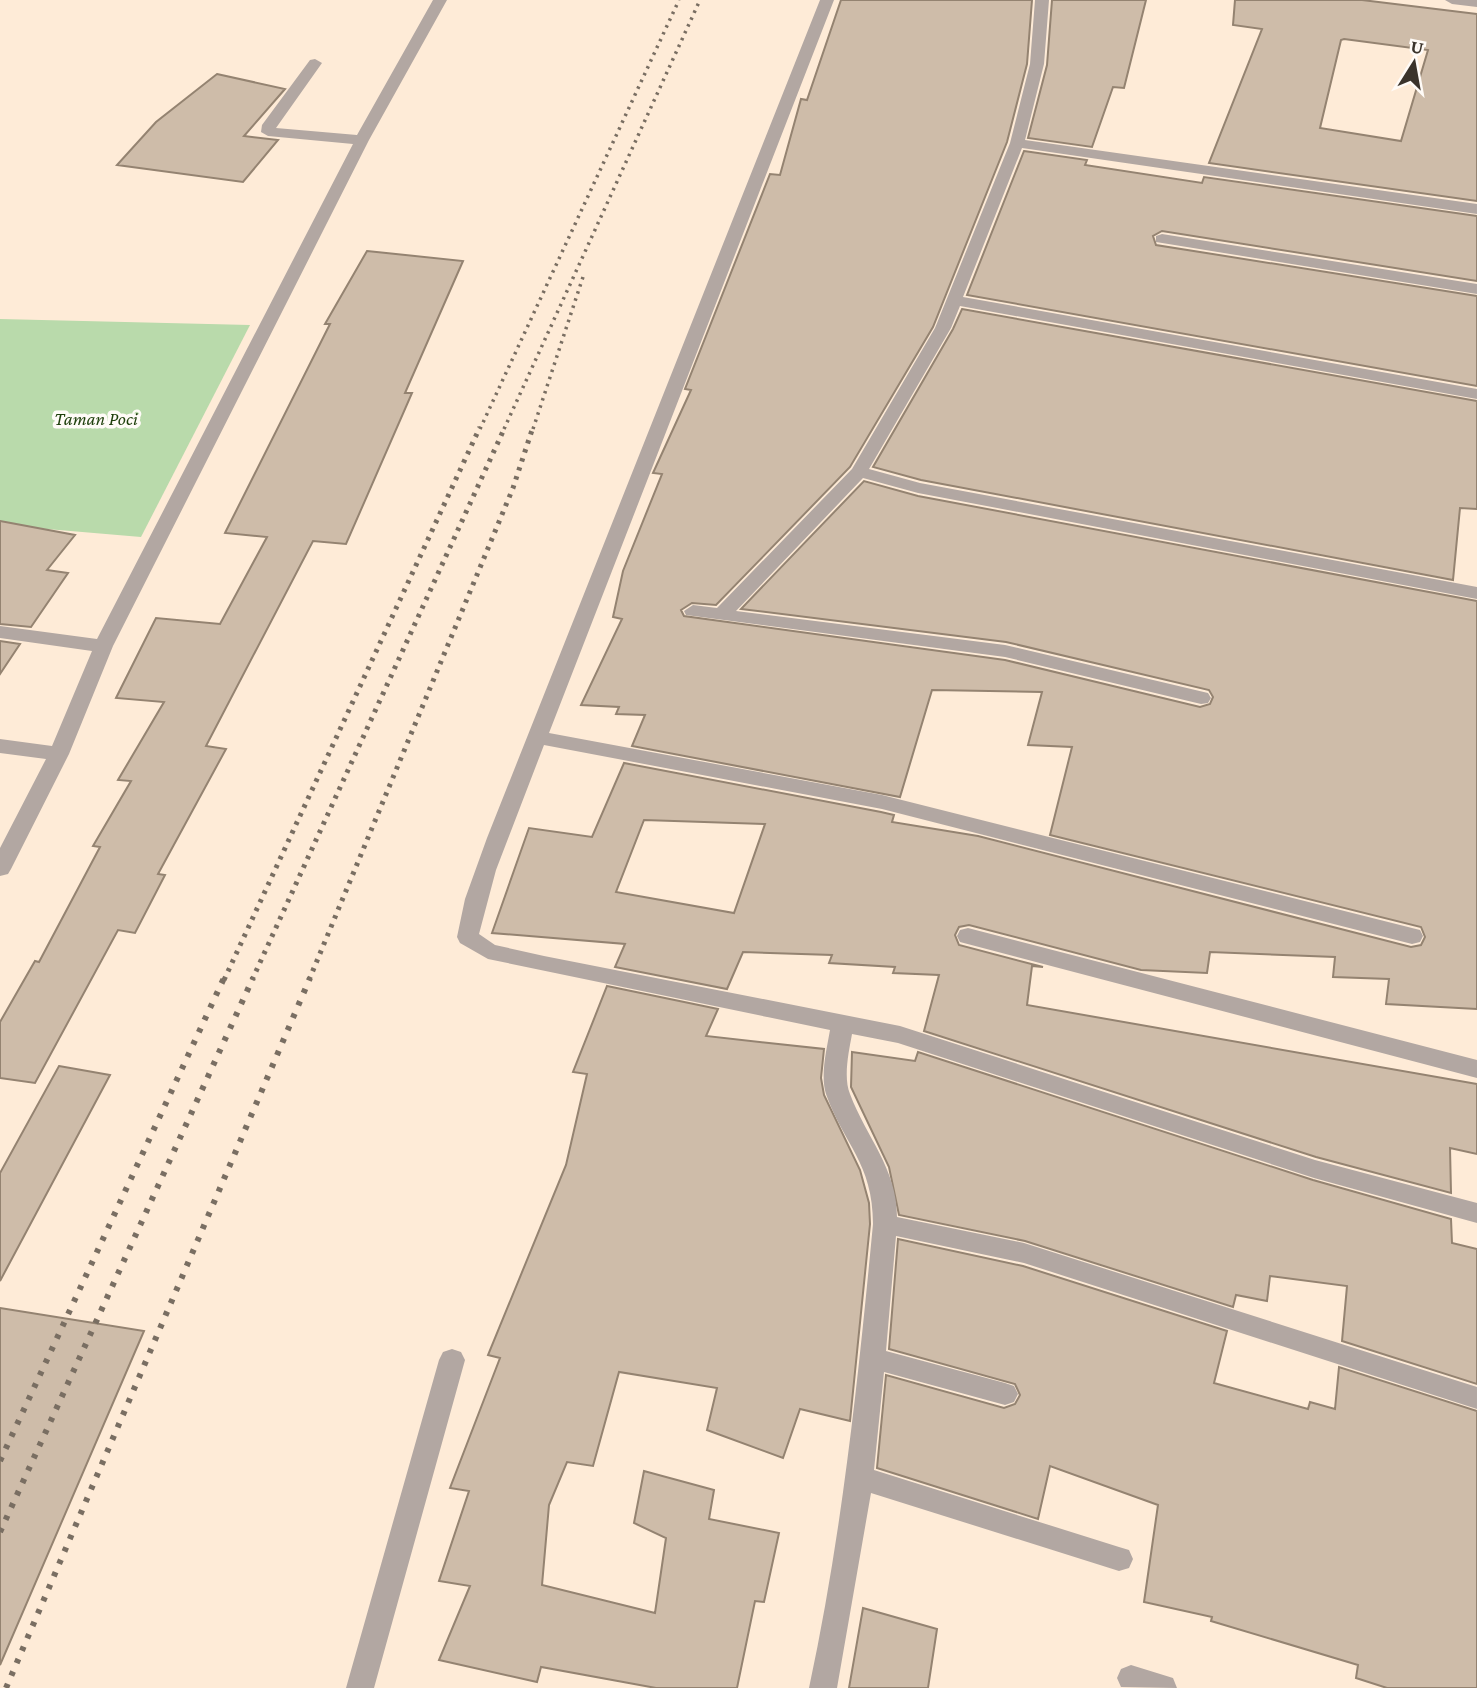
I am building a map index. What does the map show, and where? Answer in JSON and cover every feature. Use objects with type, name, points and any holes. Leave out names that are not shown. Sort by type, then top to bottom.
[{"type":"street","points":[[827,0],[770,138],[537,737],[479,891],[467,933],[473,941],[488,951],[843,1023],[931,1044],[1007,1072],[1170,1120],[1314,1169],[1477,1213]]},
{"type":"street","points":[[723,614],[859,472],[943,328],[1017,144],[1037,64],[1042,0]]},
{"type":"street","points":[[1452,0],[1477,3]]},
{"type":"street","points":[[0,869],[59,754],[103,646],[433,1]]},
{"type":"street","points":[[315,63],[269,125],[268,132],[362,140]]},
{"type":"street","points":[[1017,144],[1477,209]]},
{"type":"street","points":[[1162,239],[1477,289]]},
{"type":"street","points":[[953,300],[1477,394]]},
{"type":"street","points":[[859,472],[925,490],[1477,593]]},
{"type":"street","points":[[693,611],[1005,651],[1200,698]]},
{"type":"street","points":[[0,632],[103,646]]},
{"type":"street","points":[[537,737],[882,802],[1412,936]]},
{"type":"street","points":[[0,746],[59,754]]},
{"type":"street","points":[[968,936],[1477,1069]]},
{"type":"street","points":[[823,1688],[839,1620],[873,1357],[885,1224],[885,1196],[875,1164],[837,1092],[837,1055],[843,1023]]},
{"type":"street","points":[[885,1224],[1024,1253],[1477,1398]]},
{"type":"street","points":[[873,1357],[1005,1394]]},
{"type":"street","points":[[360,1688],[452,1360]]},
{"type":"street","points":[[858,1477],[1119,1559]]},
{"type":"street","points":[[1131,1678],[1163,1688]]},
{"type":"green space","name":"Taman Poci","points":[[0,319],[250,325],[141,537],[0,525]]},
{"type":"building","points":[[841,0],[1032,0],[1027,64],[1007,142],[933,327],[850,467],[716,605],[692,603],[681,610],[684,616],[1005,660],[1200,707],[1210,704],[1213,697],[1209,690],[1006,642],[741,609],[864,481],[918,496],[1477,601],[1477,1009],[1386,1004],[1389,979],[1333,977],[1335,957],[1210,952],[1207,973],[1141,970],[969,925],[959,927],[955,935],[959,945],[1043,967],[1032,966],[1027,1005],[1477,1084],[1477,1154],[1450,1148],[1451,1193],[1316,1157],[924,1031],[939,975],[893,973],[895,967],[829,963],[832,955],[743,952],[727,989],[615,967],[625,944],[492,933],[529,828],[592,837],[624,763],[894,815],[892,822],[978,836],[1411,947],[1421,945],[1425,937],[1421,927],[1050,835],[1072,747],[1028,745],[1042,692],[932,690],[900,797],[632,746],[645,715],[616,714],[619,707],[581,705],[622,619],[613,617],[623,571],[662,474],[653,473],[691,390],[685,389],[770,174],[780,175],[801,99],[807,100]],"holes":[[[644,820],[765,824],[734,913],[616,892]]]},
{"type":"building","points":[[1052,0],[1146,0],[1124,88],[1113,87],[1092,147],[1028,138],[1047,65]]},
{"type":"building","points":[[1235,0],[1362,0],[1477,14],[1477,201],[1209,163],[1262,29],[1233,25]],"holes":[[[1341,40],[1428,50],[1401,141],[1320,128]]]},
{"type":"building","points":[[217,74],[285,89],[244,136],[278,140],[243,182],[117,165],[156,122]]},
{"type":"building","points":[[1024,151],[1087,160],[1085,165],[1202,183],[1204,177],[1477,216],[1477,281],[1162,231],[1153,236],[1156,245],[1477,296],[1477,386],[967,295]]},
{"type":"building","points":[[367,251],[463,261],[405,393],[412,393],[346,544],[313,541],[206,746],[226,749],[158,874],[165,875],[135,933],[118,930],[35,1083],[0,1078],[0,1022],[35,961],[39,962],[100,847],[93,846],[131,781],[118,780],[164,702],[116,698],[156,618],[220,624],[267,537],[225,533],[330,324],[325,324]]},
{"type":"building","points":[[962,309],[1477,401],[1477,509],[1460,508],[1453,580],[921,480],[873,467]]},
{"type":"building","points":[[0,521],[75,535],[47,570],[68,573],[31,627],[0,624]]},
{"type":"building","points":[[0,641],[20,644],[0,674]]},
{"type":"building","points":[[607,986],[718,1009],[706,1036],[824,1049],[821,1078],[824,1095],[860,1170],[869,1203],[870,1224],[850,1421],[800,1409],[783,1458],[707,1430],[717,1388],[619,1372],[593,1466],[567,1462],[549,1505],[542,1585],[655,1613],[666,1538],[634,1523],[644,1471],[714,1490],[709,1519],[779,1533],[764,1602],[755,1601],[737,1688],[656,1688],[541,1667],[537,1682],[439,1660],[470,1586],[439,1581],[469,1491],[450,1488],[500,1358],[488,1355],[566,1165],[587,1074],[573,1072]]},
{"type":"building","points":[[852,1052],[915,1061],[918,1052],[1313,1180],[1451,1219],[1452,1243],[1477,1249],[1477,1384],[1342,1341],[1347,1286],[1270,1276],[1267,1301],[1236,1295],[1233,1307],[1025,1241],[899,1215],[889,1167],[851,1087]]},
{"type":"building","points":[[59,1066],[110,1075],[0,1281],[0,1173]]},
{"type":"building","points":[[898,1239],[1023,1266],[1227,1331],[1214,1383],[1308,1409],[1310,1402],[1335,1409],[1339,1367],[1477,1411],[1477,1688],[1387,1688],[1356,1678],[1358,1665],[1211,1621],[1212,1617],[1144,1602],[1158,1505],[1050,1466],[1038,1519],[877,1468],[886,1375],[1004,1408],[1015,1404],[1020,1395],[1015,1384],[889,1349]]},
{"type":"building","points":[[0,1308],[144,1331],[0,1665]]},
{"type":"building","points":[[863,1608],[937,1629],[928,1688],[849,1688]]},
{"type":"railway","points":[[480,429],[679,0]]},
{"type":"railway","points":[[504,429],[700,0]]},
{"type":"railway","points":[[533,429],[583,277]]},
{"type":"railway","points":[[224,980],[480,427]]},
{"type":"railway","points":[[252,980],[505,427]]},
{"type":"railway","points":[[309,980],[513,488],[533,427]]},
{"type":"railway","points":[[0,1461],[224,978]]},
{"type":"railway","points":[[0,1532],[253,978]]},
{"type":"railway","points":[[6,1688],[310,978]]}]
